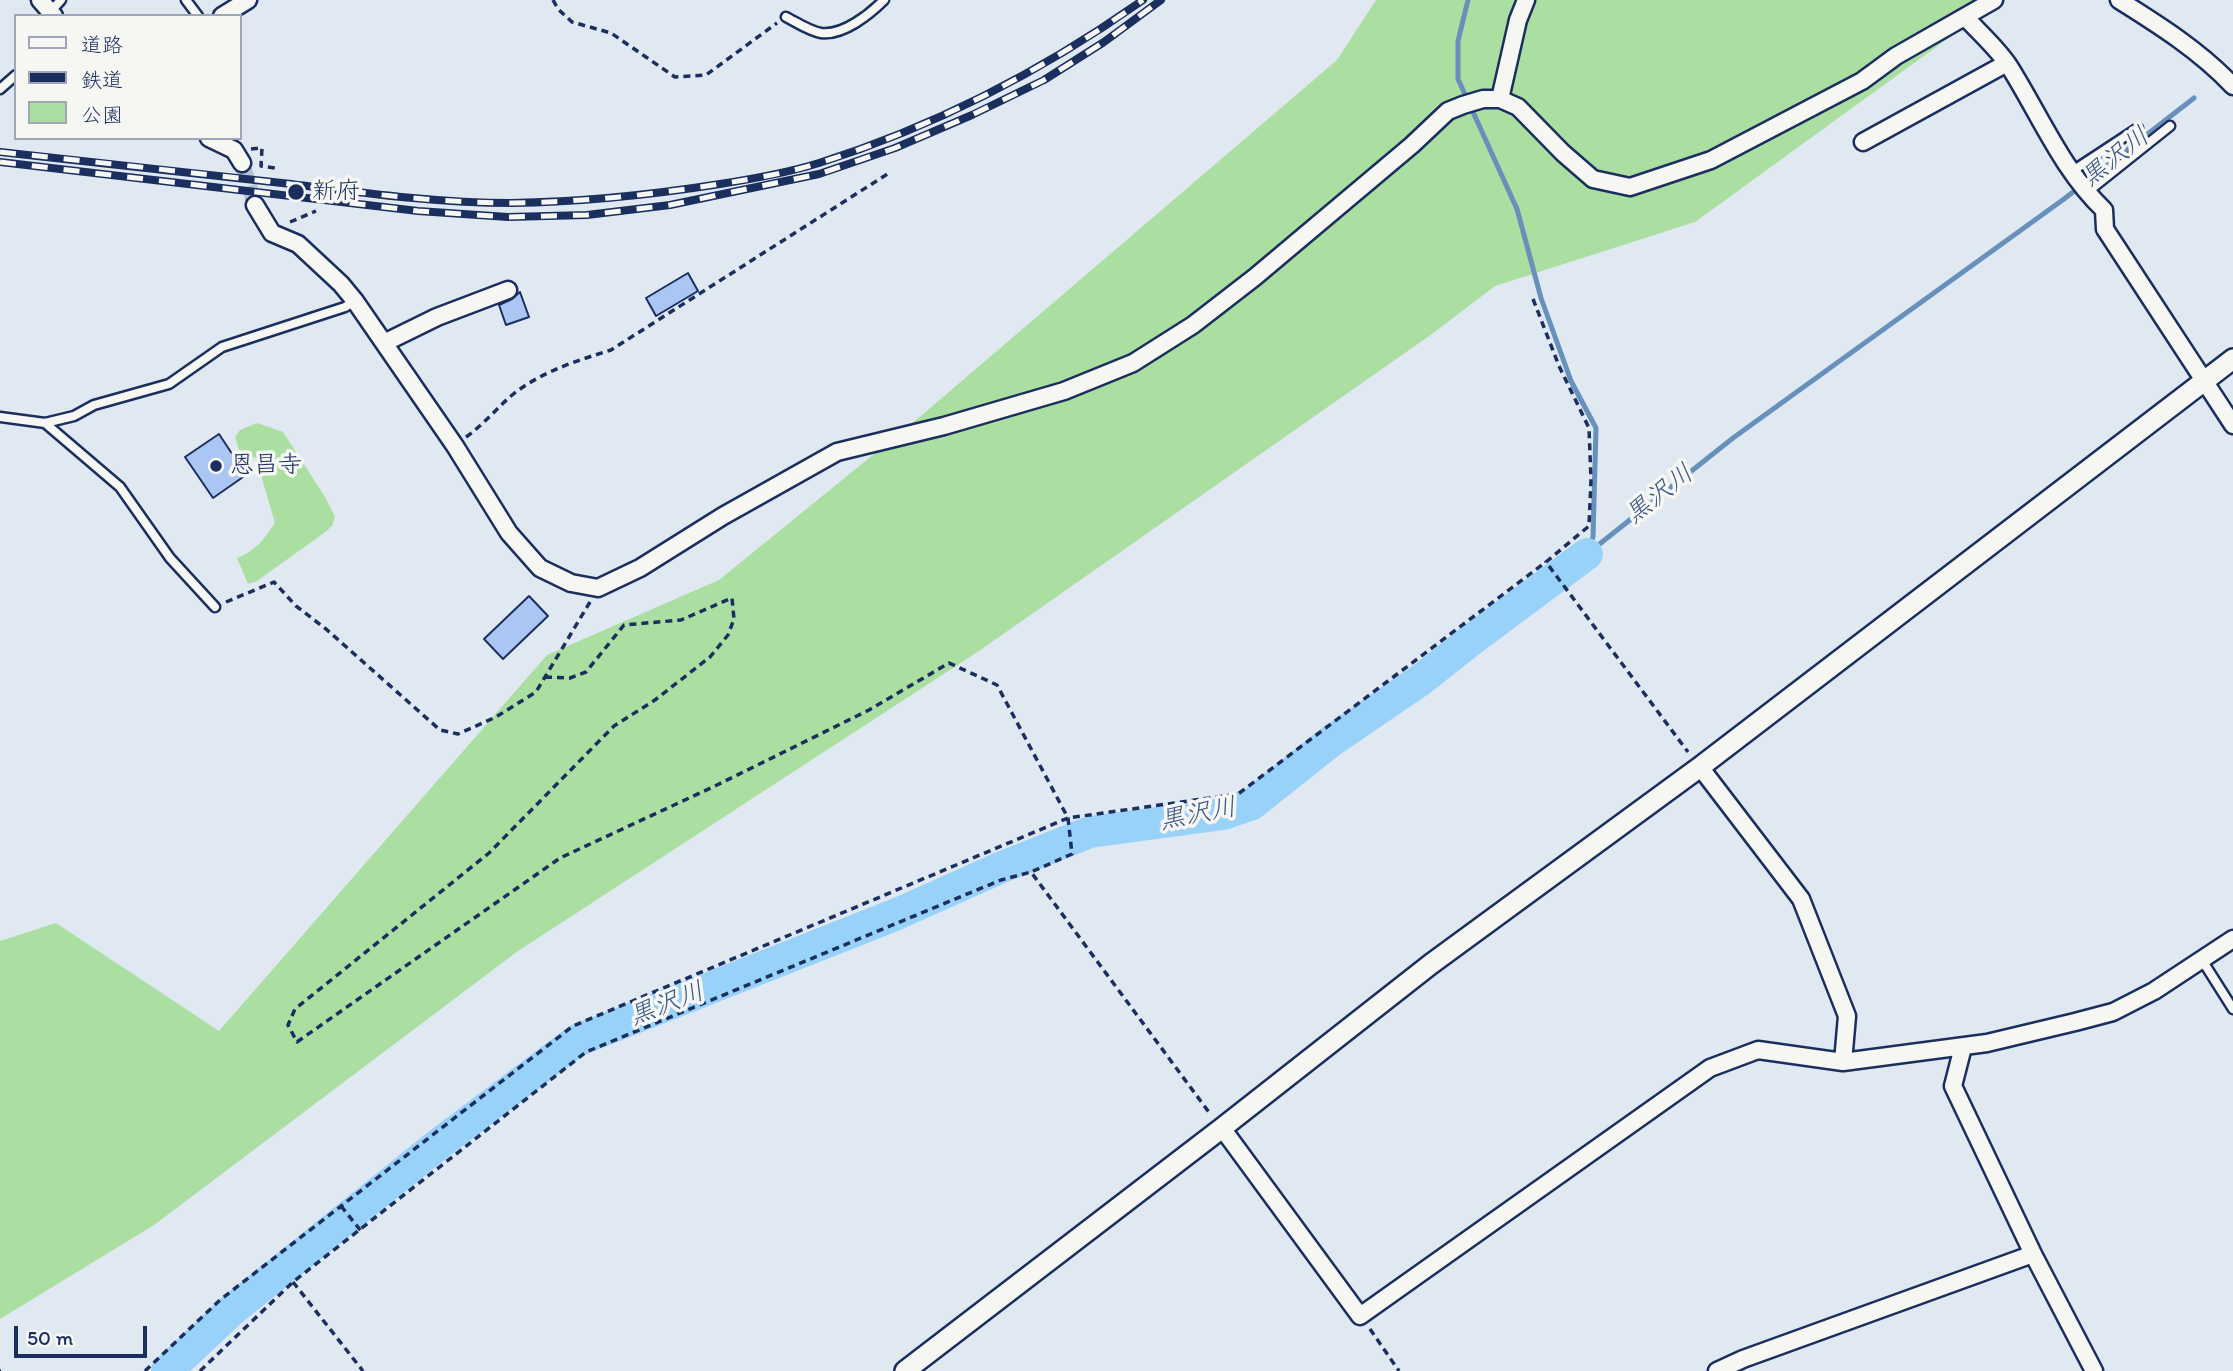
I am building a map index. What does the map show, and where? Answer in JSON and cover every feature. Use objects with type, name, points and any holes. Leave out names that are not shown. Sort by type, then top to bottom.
[{"type":"street","points":[[225,14],[248,0]]},
{"type":"street","points":[[1500,99],[1518,20],[1526,0]]},
{"type":"street","points":[[255,205],[272,233],[298,244],[341,284],[355,301],[455,446],[509,533],[540,568],[572,583],[598,588],[640,568],[723,516],[836,452],[944,426],[1052,394],[1133,363],[1193,325],[1255,277],[1412,145],[1448,111],[1483,99],[1500,99],[1518,107],[1593,180],[1630,187],[1711,160],[1862,81],[1907,50],[1994,0]]},
{"type":"street","points":[[2119,0],[2173,34],[2233,86]]},
{"type":"street","points":[[1966,18],[2007,63],[2071,172],[2104,210],[2105,229],[2233,425]]},
{"type":"street","points":[[1863,142],[2007,63]]},
{"type":"street","points":[[213,140],[244,156]]},
{"type":"street","points":[[384,343],[437,317],[508,290]]},
{"type":"street","points":[[905,1371],[1431,964],[1700,767],[2233,359]]},
{"type":"street","points":[[1700,767],[1801,899],[1847,1016],[1843,1062]]},
{"type":"street","points":[[1222,1128],[1360,1316],[1710,1069],[1758,1050],[1843,1062],[1963,1047],[2113,1012],[2154,991],[2233,939]]},
{"type":"street","points":[[1963,1047],[1953,1086],[2033,1254],[2094,1371]]},
{"type":"street","points":[[1717,1371],[1743,1359],[2033,1254]]},
{"type":"lane","points":[[786,17],[822,33],[835,32],[849,26],[884,0]]},
{"type":"lane","points":[[0,89],[14,77]]},
{"type":"lane","points":[[2087,193],[2170,126]]},
{"type":"lane","points":[[2071,172],[2138,128]]},
{"type":"lane","points":[[0,416],[45,423],[74,416],[94,405],[180,379],[197,363],[222,347],[345,307],[355,301]]},
{"type":"lane","points":[[45,423],[120,487],[170,558],[215,607]]},
{"type":"lane","points":[[2202,960],[2233,1009]]},
{"type":"path","points":[[552,0],[572,22],[611,33],[676,77],[706,75],[786,17]]},
{"type":"path","points":[[244,156],[262,148],[261,166],[275,168]]},
{"type":"path","points":[[455,446],[513,395],[541,376],[570,363],[611,351],[889,173]]},
{"type":"path","points":[[278,226],[316,211]]},
{"type":"path","points":[[145,1371],[220,1300],[573,1026],[1068,818],[1238,794],[1546,562],[1589,526],[1589,428],[1559,366],[1533,299]]},
{"type":"path","points":[[1546,562],[1700,767]]},
{"type":"path","points":[[215,607],[274,582],[296,606],[326,629],[440,730],[458,734],[496,717],[536,692],[598,588]]},
{"type":"path","points":[[200,1371],[293,1282],[586,1052],[1001,880],[1031,872],[1072,854],[1068,818],[997,685],[949,663],[869,710],[560,858],[297,1042],[288,1025],[295,1009],[489,853],[614,726],[710,657],[728,635],[734,619],[732,598],[681,620],[624,625],[586,673],[570,678],[545,677]]},
{"type":"path","points":[[1031,872],[1222,1128]]},
{"type":"path","points":[[341,1206],[361,1231]]},
{"type":"path","points":[[293,1282],[363,1371]]},
{"type":"path","points":[[1360,1316],[1399,1371]]},
{"type":"green space","points":[[1376,0],[2001,0],[1695,222],[1495,286],[1432,334],[979,651],[518,951],[154,1225],[0,1319],[0,941],[56,923],[219,1031],[547,655],[719,580],[922,415],[1337,60]]},
{"type":"green space","points":[[257,423],[283,432],[335,517],[332,526],[324,533],[257,581],[248,584],[237,558],[254,548],[275,523],[258,459],[239,450],[235,437],[240,430]]},
{"type":"building","points":[[688,273],[698,291],[656,316],[646,298]]},
{"type":"building","points":[[520,292],[529,317],[506,325],[499,305]]},
{"type":"building","name":"恩昌寺","points":[[219,434],[246,475],[213,498],[185,457]]},
{"type":"building","points":[[529,596],[548,616],[503,659],[484,639]]},
{"type":"waterway","points":[[1468,0],[1458,41],[1458,79],[1517,209],[1541,298],[1571,381],[1596,428],[1593,537],[1588,552]]},
{"type":"waterway","name":"黒沢川","points":[[1587,554],[1733,438],[2064,199],[2194,98]]},
{"type":"waterway","name":"黒沢川","points":[[167,1371],[232,1310],[440,1143],[576,1041],[897,914],[1002,867],[1090,832],[1223,814],[1252,804],[1330,742],[1422,679],[1587,554]]},
{"type":"tunnel","points":[[242,163],[255,205]]},
{"type":"railway","points":[[0,152],[456,201],[564,201],[668,191],[795,170],[905,132],[1028,73],[1143,0]]},
{"type":"railway","points":[[0,162],[418,211],[508,217],[587,215],[670,205],[819,174],[895,148],[1044,80],[1104,42],[1161,0]]},
{"type":"place","name":"新府","points":[[296,192]]},
{"type":"place","name":"恩昌寺","points":[[216,466]]}]
